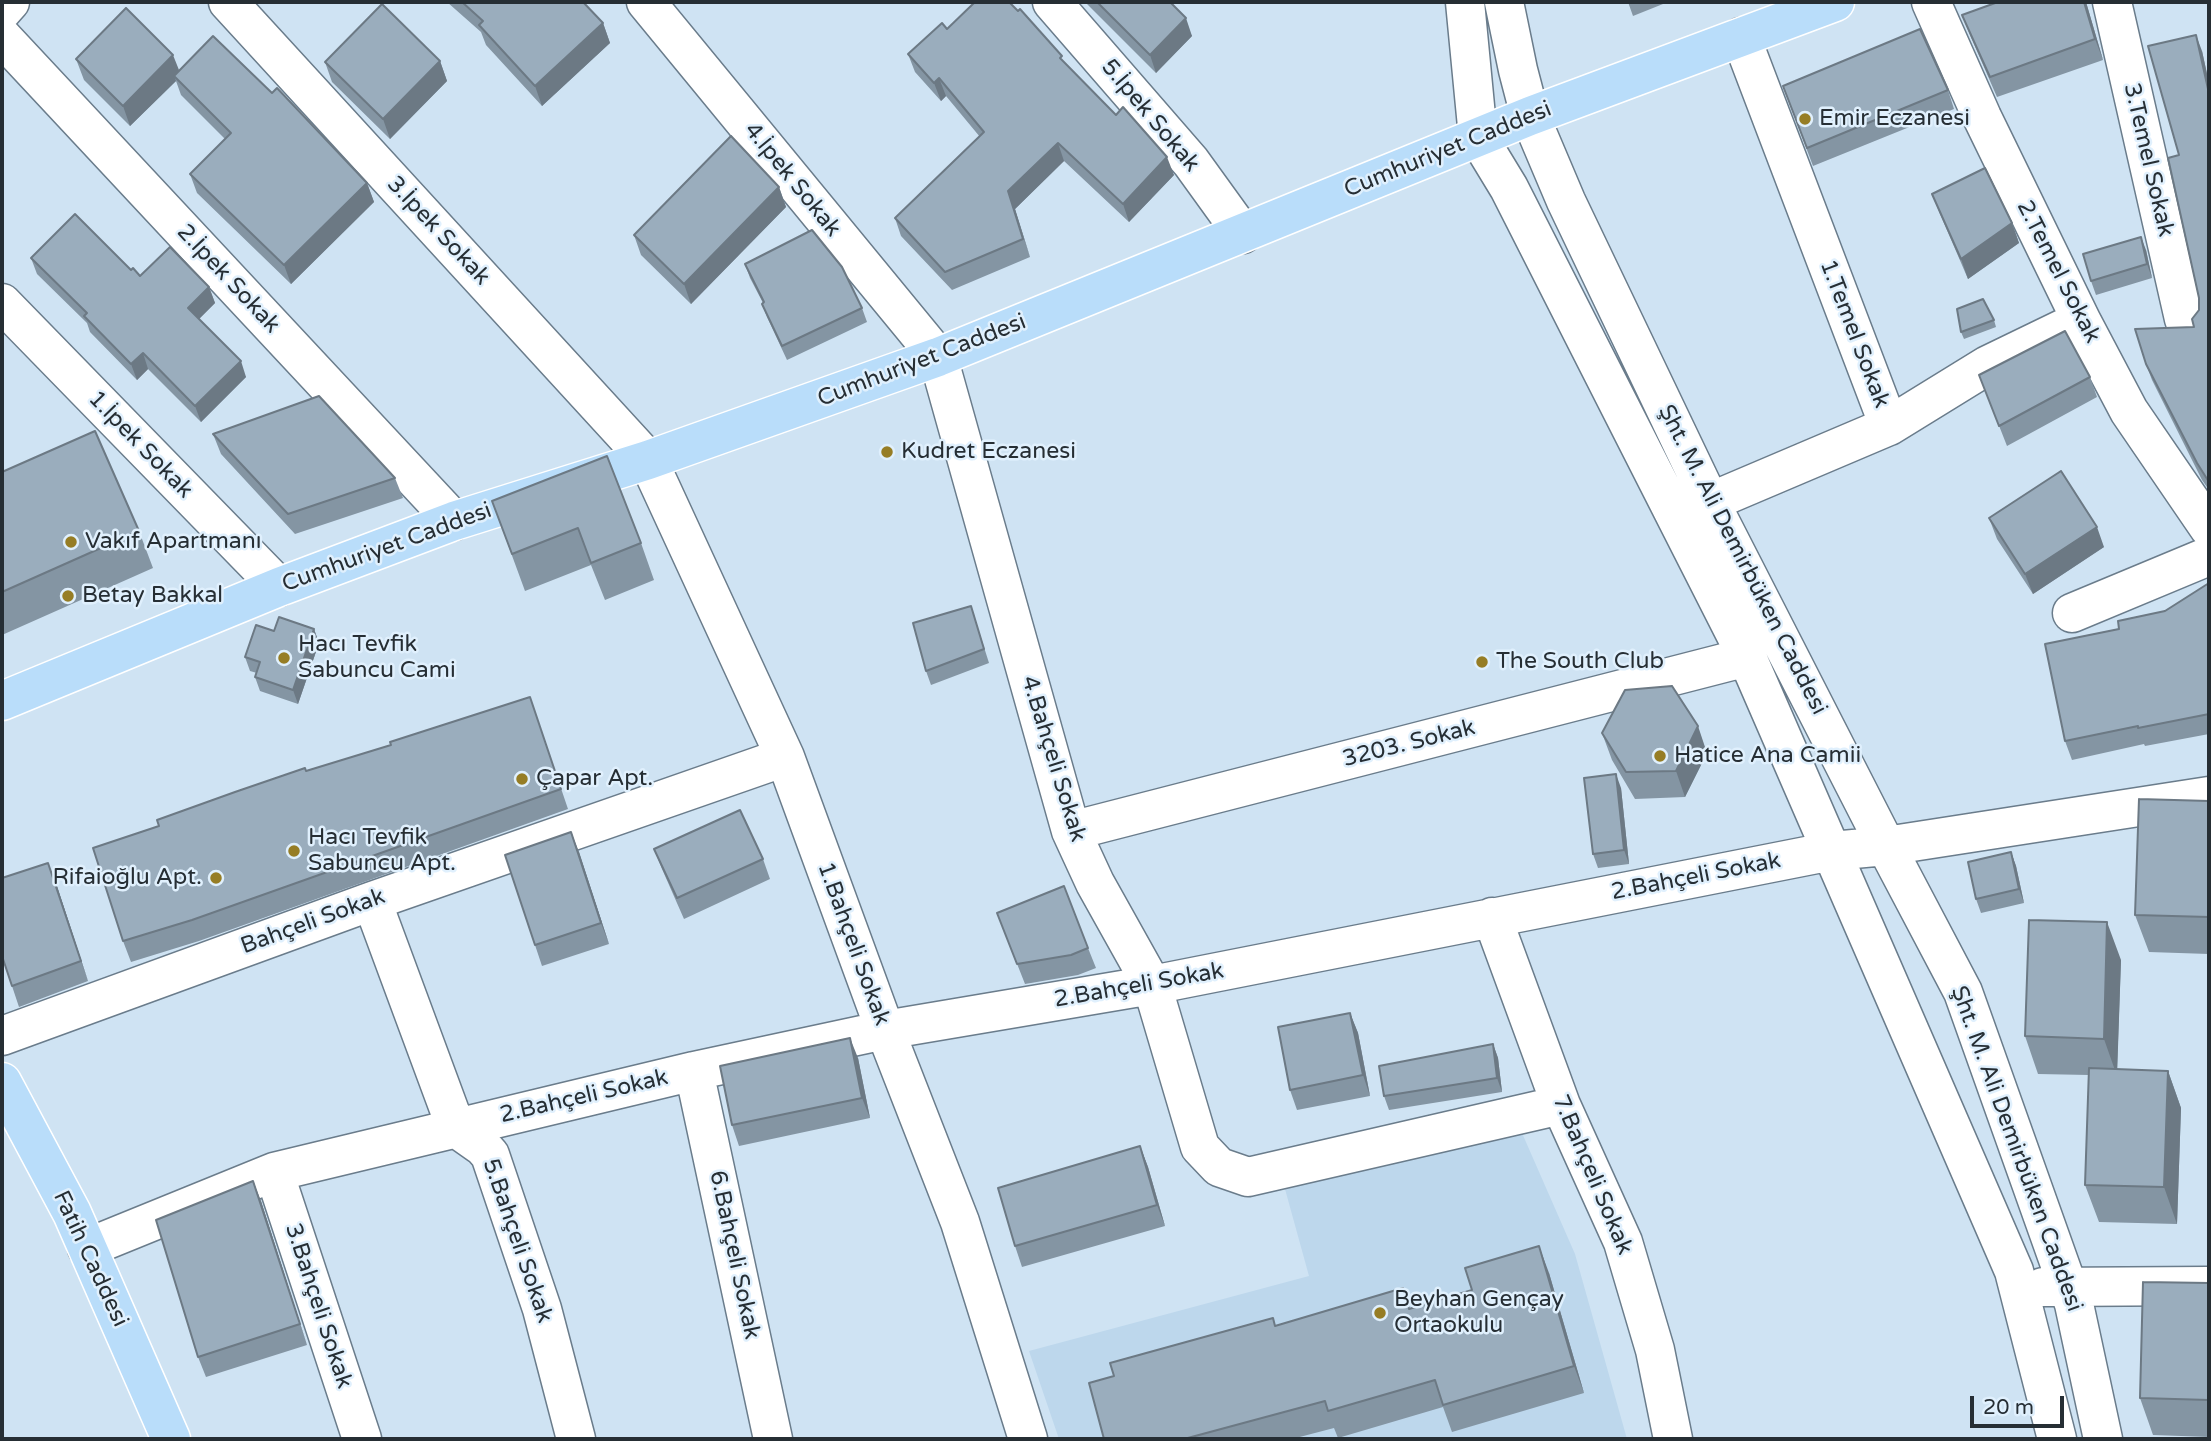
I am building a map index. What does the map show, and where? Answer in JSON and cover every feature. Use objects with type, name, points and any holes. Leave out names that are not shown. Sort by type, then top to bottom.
[{"type":"main road","name":"Cumhuriyet Caddesi","points":[[2,701],[279,587],[454,521],[648,460],[938,357],[1530,116],[1741,37],[1795,9],[1835,2]]},
{"type":"main road","name":"Fatih Caddesi","points":[[2,1082],[72,1213],[171,1439]]},
{"type":"street","points":[[2,11],[10,2]]},
{"type":"street","name":"3.İpek Sokak","points":[[228,2],[648,460]]},
{"type":"street","name":"4.İpek Sokak","points":[[646,2],[938,357]]},
{"type":"street","name":"5.İpek Sokak","points":[[1052,2],[1191,162],[1243,234]]},
{"type":"street","points":[[1465,2],[1478,137]]},
{"type":"street","name":"Şht. M. Ali Demirbüken Caddesi","points":[[1504,2],[1530,116],[1566,201],[1710,502],[1963,992],[2074,1304],[2103,1439]]},
{"type":"street","name":"2.Temel Sokak","points":[[1931,2],[1982,117],[2081,320],[2129,411],[2209,528]]},
{"type":"street","name":"3.Temel Sokak","points":[[2112,2],[2184,318]]},
{"type":"street","name":"2.İpek Sokak","points":[[2,37],[454,521]]},
{"type":"street","name":"1.Temel Sokak","points":[[1741,37],[1889,426],[1988,365],[2081,320]]},
{"type":"street","name":"Şht. M. Ali Demirbüken Caddesi","points":[[1478,137],[1508,188],[1747,657],[2014,1270],[2057,1439]]},
{"type":"street","name":"1.İpek Sokak","points":[[2,303],[279,587]]},
{"type":"street","name":"4.Bahçeli Sokak","points":[[938,357],[1071,831],[1152,985],[1200,1147],[1219,1167],[1248,1177],[1561,1105]]},
{"type":"street","points":[[1710,502],[1889,426]]},
{"type":"street","name":"1.Bahçeli Sokak","points":[[648,460],[785,757],[885,1030],[960,1222],[1028,1439]]},
{"type":"street","points":[[2071,613],[2209,556]]},
{"type":"street","name":"3203. Sokak","points":[[1071,831],[1747,657]]},
{"type":"street","name":"Bahçeli Sokak","points":[[2,1036],[372,901],[785,757]]},
{"type":"street","name":"2.Bahçeli Sokak","points":[[87,1248],[274,1172],[694,1071],[885,1030],[1152,985],[1832,850],[1886,846],[2209,796]]},
{"type":"street","points":[[372,901],[456,1128]]},
{"type":"street","name":"7.Bahçeli Sokak","points":[[1492,917],[1561,1105],[1623,1242],[1655,1350],[1673,1439]]},
{"type":"street","name":"6.Bahçeli Sokak","points":[[694,1071],[772,1439]]},
{"type":"street","name":"5.Bahçeli Sokak","points":[[456,1128],[490,1155],[542,1309],[576,1439]]},
{"type":"street","name":"3.Bahçeli Sokak","points":[[274,1172],[362,1439]]},
{"type":"street","points":[[2019,1287],[2209,1286]]},
{"type":"shaded area","name":"Beyhan Gençay Ortaokulu","points":[[1522,1133],[1575,1254],[1627,1439],[1059,1439],[1029,1351],[1309,1276],[1285,1189]]},
{"type":"building","points":[[462,2],[583,2],[603,23],[535,86],[479,25],[483,21]]},
{"type":"building","points":[[975,2],[1009,2],[1018,11],[1020,9],[1062,56],[1060,58],[1116,115],[1123,107],[1167,157],[1123,204],[1058,143],[1008,191],[1023,239],[945,272],[895,218],[984,132],[939,78],[934,83],[908,54],[942,23],[947,29]]},
{"type":"building","points":[[1097,2],[1170,2],[1186,18],[1150,55]]},
{"type":"building","points":[[1998,2],[2084,2],[2095,39],[1990,77],[1962,15]]},
{"type":"building","points":[[382,4],[440,61],[383,119],[325,62]]},
{"type":"building","points":[[126,8],[173,55],[123,106],[76,59]]},
{"type":"building","points":[[1920,29],[1948,90],[1807,148],[1783,86]]},
{"type":"building","points":[[2196,35],[2209,89],[2209,482],[2146,364],[2135,329],[2194,327],[2192,319],[2199,310],[2199,298],[2168,158],[2179,155],[2148,46]]},
{"type":"building","points":[[213,36],[272,93],[277,88],[367,183],[284,265],[190,174],[231,133],[174,76]]},
{"type":"building","points":[[731,136],[779,187],[684,284],[634,235]]},
{"type":"building","points":[[1985,168],[2012,223],[1961,259],[1932,194]]},
{"type":"building","points":[[75,214],[140,276],[170,247],[209,287],[188,308],[241,361],[195,406],[143,353],[131,364],[84,316],[87,313],[31,258]]},
{"type":"building","points":[[812,230],[842,267],[862,308],[782,346],[745,264]]},
{"type":"building","points":[[2141,237],[2147,264],[2091,281],[2083,254]]},
{"type":"building","points":[[1983,299],[1994,320],[1961,332],[1957,309]]},
{"type":"building","points":[[2065,331],[2090,377],[1999,426],[1979,375]]},
{"type":"building","points":[[319,396],[395,478],[288,514],[213,434]]},
{"type":"building","name":"Vakıf Apartmanı","points":[[95,431],[139,531],[2,592],[2,472]]},
{"type":"building","points":[[607,456],[641,543],[591,563],[578,528],[512,554],[492,501]]},
{"type":"building","points":[[2061,471],[2097,527],[2025,574],[1989,518]]},
{"type":"building","points":[[2209,583],[2209,714],[2065,741],[2045,644],[2119,629],[2118,621],[2165,611]]},
{"type":"building","points":[[971,606],[984,649],[926,671],[913,623]]},
{"type":"building","name":"Hacı Tevfik Sabuncu Cami","points":[[279,617],[314,629],[293,690],[255,677],[260,662],[245,657],[256,625],[274,631]]},
{"type":"building","points":[[1672,686],[1698,726],[1676,771],[1626,772],[1602,733],[1625,690]]},
{"type":"building","points":[[530,697],[561,789],[192,920],[123,941],[93,848],[159,826],[157,820],[235,792],[305,768],[306,771],[391,745],[390,742]]},
{"type":"building","points":[[1616,774],[1624,850],[1593,854],[1584,778]]},
{"type":"building","points":[[2139,799],[2209,801],[2209,917],[2135,915]]},
{"type":"building","points":[[740,810],[763,859],[677,898],[654,849]]},
{"type":"building","points":[[571,832],[601,923],[535,945],[505,855]]},
{"type":"building","points":[[2011,852],[2019,889],[1976,899],[1968,862]]},
{"type":"building","points":[[48,863],[81,961],[12,986],[2,956],[2,878]]},
{"type":"building","points":[[1064,886],[1088,948],[1071,955],[1017,964],[997,913]]},
{"type":"building","points":[[2029,920],[2107,922],[2104,1039],[2025,1036]]},
{"type":"building","points":[[1350,1013],[1363,1075],[1290,1090],[1278,1027]]},
{"type":"building","points":[[850,1038],[862,1098],[732,1125],[720,1066]]},
{"type":"building","points":[[1493,1044],[1497,1078],[1384,1096],[1379,1066]]},
{"type":"building","points":[[2089,1068],[2168,1071],[2164,1187],[2085,1185]]},
{"type":"building","points":[[1140,1146],[1157,1205],[1015,1246],[998,1188]]},
{"type":"building","points":[[253,1181],[300,1324],[198,1357],[156,1220]]},
{"type":"building","points":[[1539,1246],[1574,1366],[1443,1405],[1435,1380],[1328,1411],[1325,1401],[1184,1439],[1104,1439],[1089,1383],[1114,1376],[1110,1363],[1273,1318],[1275,1326],[1403,1288],[1409,1309],[1472,1290],[1465,1268]]},
{"type":"building","points":[[2143,1282],[2209,1283],[2209,1400],[2140,1398]]},
{"type":"place","name":"Emir Eczanesi","points":[[1805,119]]},
{"type":"place","name":"Kudret Eczanesi","points":[[887,452]]},
{"type":"place","name":"Vakıf Apartmanı","points":[[71,542]]},
{"type":"place","name":"Betay Bakkal","points":[[68,596]]},
{"type":"place","name":"Hacı Tevfik Sabuncu Cami","points":[[284,658]]},
{"type":"place","name":"The South Club","points":[[1482,662]]},
{"type":"place","name":"Hatice Ana Camii","points":[[1660,756]]},
{"type":"place","name":"Çapar Apt.","points":[[522,779]]},
{"type":"place","name":"Hacı Tevfik Sabuncu Apt.","points":[[294,851]]},
{"type":"place","name":"Rifaioğlu Apt.","points":[[216,878]]},
{"type":"place","name":"Beyhan Gençay Ortaokulu","points":[[1380,1313]]}]
